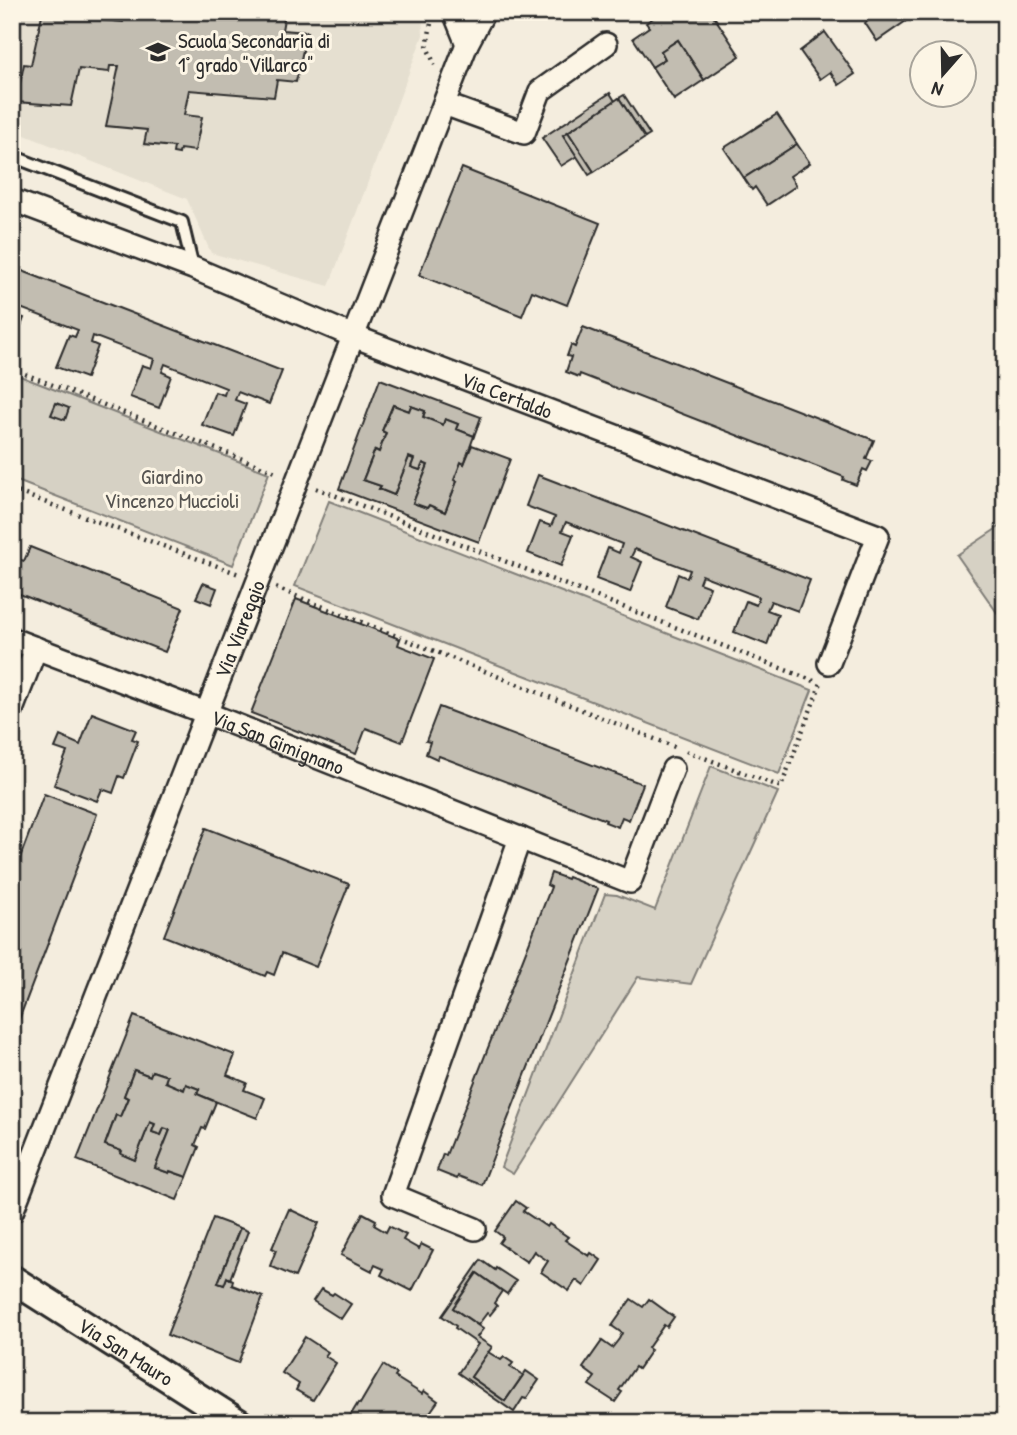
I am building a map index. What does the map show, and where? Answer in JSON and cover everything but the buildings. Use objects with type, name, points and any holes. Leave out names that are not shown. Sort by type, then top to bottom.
[{"type":"street","points":[[454,12],[467,44]]},
{"type":"street","name":"Via Viareggio","points":[[12,1212],[467,44],[484,12]]},
{"type":"street","points":[[444,104],[524,133],[540,92],[606,44]]},
{"type":"street","name":"Via Certaldo","points":[[12,200],[193,268],[353,336],[878,536],[825,673]]},
{"type":"street","name":"Via San Gimignano","points":[[12,639],[206,713],[629,882],[673,769]]},
{"type":"street","points":[[12,710],[36,648]]},
{"type":"street","points":[[475,1229],[394,1195],[520,838]]},
{"type":"street","name":"Via San Mauro","points":[[12,1279],[239,1423]]},
{"type":"lane","points":[[12,156],[182,222],[193,268]]},
{"type":"path","points":[[12,369],[297,480],[825,673],[781,787],[258,581],[12,490]]},
{"type":"shaded area","points":[[12,12],[422,12],[423,35],[329,286],[211,253],[187,199],[12,130]]},
{"type":"green space","name":"Giardino Vincenzo Muccioli","points":[[12,373],[269,473],[233,565],[12,479]]},
{"type":"green space","points":[[329,501],[812,690],[779,774],[295,586]]},
{"type":"green space","points":[[1005,523],[1005,624],[957,555]]},
{"type":"green space","points":[[711,766],[778,792],[691,984],[638,977],[513,1174],[501,1167],[605,894],[617,895],[655,910]]},
{"type":"place","name":"Scuola Secondaria di 1° grado \"Villarco\"","points":[[158,52]]}]
